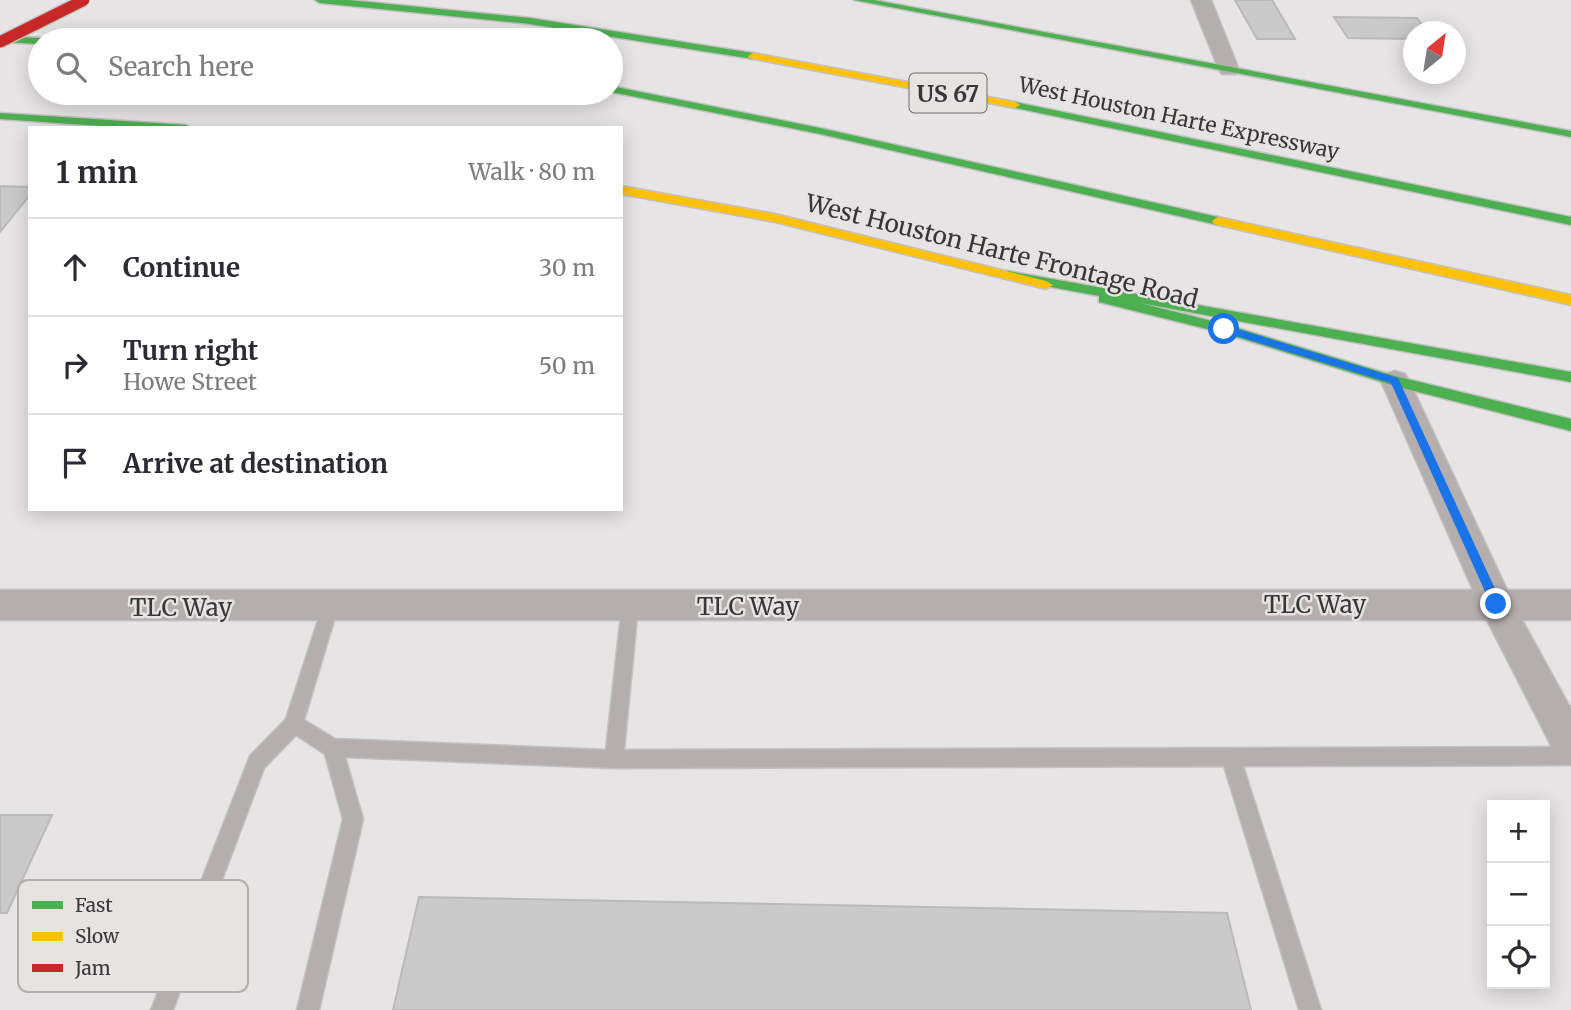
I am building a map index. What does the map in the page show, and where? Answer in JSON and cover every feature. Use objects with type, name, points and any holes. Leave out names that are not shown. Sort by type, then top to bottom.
[{"type":"main road","points":[[0,41],[85,0]]},
{"type":"main road","name":"West Houston Harte Expressway","points":[[320,0],[572,28]]},
{"type":"main road","points":[[859,0],[1571,134]]},
{"type":"main road","name":"West Houston Harte Expressway","points":[[623,36],[713,50],[1146,132],[1571,221]]},
{"type":"main road","points":[[0,41],[28,41]]},
{"type":"main road","points":[[623,91],[820,131],[1571,300]]},
{"type":"main road","points":[[0,116],[155,126]]},
{"type":"main road","name":"West Houston Harte Frontage Road","points":[[623,190],[775,218],[1008,275],[1224,329],[1395,380],[1571,425]]},
{"type":"main road","points":[[1008,275],[1571,377]]},
{"type":"street","points":[[1201,0],[1229,70]]},
{"type":"street","points":[[1395,380],[1496,604],[1571,746]]},
{"type":"street","name":"TLC Way","points":[[0,605],[1571,605]]},
{"type":"lane","points":[[614,759],[630,606]]},
{"type":"lane","points":[[212,880],[257,762],[294,724],[330,607]]},
{"type":"lane","points":[[294,724],[334,748],[614,759],[1571,755]]},
{"type":"lane","points":[[308,1010],[354,819],[334,748]]},
{"type":"lane","points":[[1231,757],[1310,1010]]},
{"type":"lane","points":[[162,1010],[169,992]]},
{"type":"building","points":[[1235,0],[1272,0],[1295,39],[1257,39]]},
{"type":"building","points":[[1334,17],[1417,18],[1419,21],[1403,21],[1403,39],[1348,38]]},
{"type":"building","points":[[0,186],[28,187],[28,197],[0,232]]},
{"type":"building","points":[[0,815],[52,815],[22,880],[18,880],[18,889],[7,913],[0,913]]},
{"type":"building","points":[[419,897],[1227,913],[1251,1010],[393,1010]]},
{"type":"traffic: fast","points":[[320,0],[575,28]]},
{"type":"traffic: fast","points":[[859,0],[1571,134]]},
{"type":"traffic: fast","points":[[623,36],[753,56]]},
{"type":"traffic: fast","points":[[0,39],[28,40]]},
{"type":"traffic: fast","points":[[623,91],[820,131],[1218,221]]},
{"type":"traffic: fast","points":[[1015,105],[1571,221]]},
{"type":"traffic: fast","points":[[0,116],[155,126]]},
{"type":"traffic: fast","points":[[1008,275],[1571,377]]},
{"type":"traffic: fast","points":[[1104,299],[1224,329],[1395,381],[1571,425]]},
{"type":"traffic: slow","points":[[753,56],[1015,105]]},
{"type":"traffic: slow","points":[[623,190],[775,218],[1046,285]]},
{"type":"traffic: slow","points":[[1218,221],[1571,300]]},
{"type":"traffic: jam","points":[[0,42],[84,0]]},
{"type":"route","points":[[1224,329],[1395,380],[1496,604]]}]
